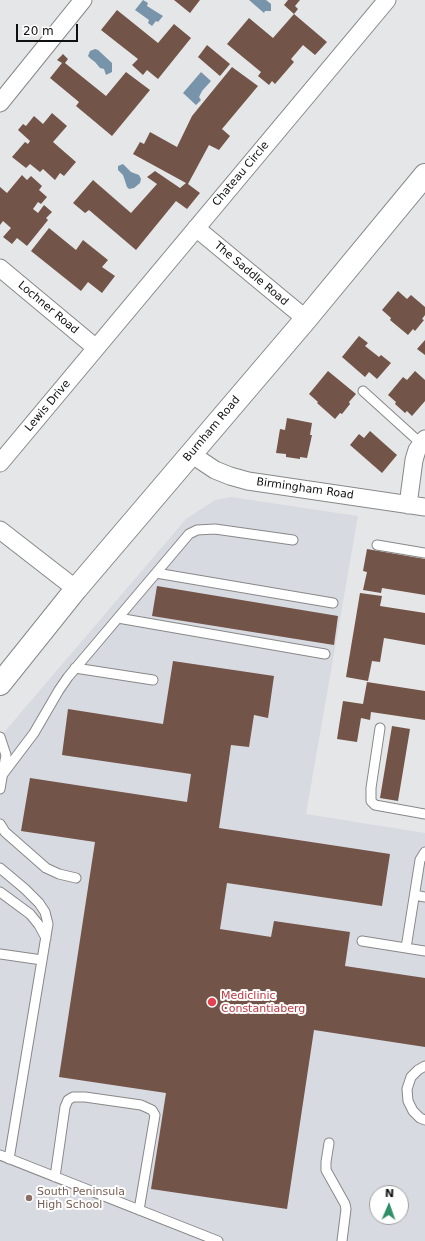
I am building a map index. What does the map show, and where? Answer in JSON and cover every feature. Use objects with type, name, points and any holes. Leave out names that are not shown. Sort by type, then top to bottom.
[{"type":"street","points":[[0,103],[82,0]]},
{"type":"street","name":"Chateau Circle","points":[[96,348],[387,0]]},
{"type":"street","name":"Burnham Road","points":[[0,684],[76,589],[306,319],[425,175]]},
{"type":"street","name":"The Saddle Road","points":[[196,228],[306,319]]},
{"type":"street","name":"Lochner Road","points":[[0,268],[96,348]]},
{"type":"street","name":"Lewis Drive","points":[[0,463],[96,348]]},
{"type":"street","points":[[408,504],[414,460],[417,450],[423,442]]},
{"type":"street","name":"Birmingham Road","points":[[191,454],[215,470],[248,481],[408,504],[425,508]]},
{"type":"street","points":[[0,530],[76,589]]},
{"type":"lane","points":[[363,391],[416,439],[423,442]]},
{"type":"lane","points":[[1,776],[34,733],[59,690],[75,668],[189,534],[197,530],[215,529],[294,540]]},
{"type":"lane","points":[[377,545],[425,553]]},
{"type":"lane","points":[[156,573],[333,603]]},
{"type":"lane","points":[[118,618],[325,654]]},
{"type":"lane","points":[[75,668],[152,680]]},
{"type":"lane","points":[[380,728],[371,788],[371,801],[375,805],[425,814]]},
{"type":"lane","points":[[0,737],[6,755],[1,776],[0,789]]},
{"type":"lane","points":[[0,824],[4,832],[46,868],[59,874],[76,878]]},
{"type":"lane","points":[[406,948],[420,860],[425,852]]},
{"type":"lane","points":[[0,868],[25,889],[42,907],[48,924],[9,1159]]},
{"type":"lane","points":[[0,892],[30,914],[39,925],[46,938]]},
{"type":"lane","points":[[415,895],[425,897]]},
{"type":"lane","points":[[362,941],[425,951]]},
{"type":"lane","points":[[0,954],[42,960]]},
{"type":"lane","points":[[425,1066],[411,1077],[407,1089],[408,1101],[413,1111],[420,1118],[425,1120]]},
{"type":"lane","points":[[55,1177],[65,1107],[68,1100],[73,1097],[85,1097],[141,1105],[152,1110],[155,1115],[138,1210]]},
{"type":"lane","points":[[329,1143],[326,1170],[345,1204],[346,1209],[342,1241]]},
{"type":"lane","points":[[0,1155],[218,1241]]},
{"type":"shaded area","name":"Mediclinic Constantiaberg","points":[[231,497],[358,516],[306,814],[425,833],[425,1241],[0,1241],[0,737],[186,519],[215,500]]},
{"type":"water","points":[[143,0],[148,3],[147,6],[163,16],[152,26],[148,23],[149,20],[135,10]]},
{"type":"water","points":[[249,0],[266,0],[271,4],[271,11],[265,11],[264,13]]},
{"type":"water","points":[[95,49],[112,63],[112,72],[106,75],[104,69],[100,68],[88,56],[90,51]]},
{"type":"water","points":[[201,72],[211,81],[202,91],[199,97],[201,100],[196,105],[183,93]]},
{"type":"water","points":[[123,164],[131,172],[139,175],[141,179],[140,183],[134,188],[129,189],[127,187],[123,175],[118,170],[118,166]]},
{"type":"building","points":[[174,0],[200,0],[190,13]]},
{"type":"building","points":[[288,0],[300,0],[295,6],[298,9],[294,14],[284,5]]},
{"type":"building","points":[[117,10],[158,43],[174,24],[191,38],[158,79],[147,70],[143,75],[132,65],[138,59],[101,30]]},
{"type":"building","points":[[294,14],[327,42],[315,55],[303,45],[291,59],[294,62],[275,84],[272,81],[269,85],[258,76],[261,72],[227,44],[249,18],[273,38]]},
{"type":"building","points":[[207,45],[230,64],[220,76],[198,57]]},
{"type":"building","points":[[63,54],[68,59],[65,63],[106,96],[126,72],[150,90],[112,136],[76,106],[79,102],[50,78],[62,63],[57,60]]},
{"type":"building","points":[[232,67],[258,86],[222,129],[230,136],[219,150],[209,145],[188,184],[200,193],[187,209],[176,201],[136,250],[89,210],[85,213],[73,203],[93,180],[131,213],[157,184],[147,177],[155,171],[180,188],[186,183],[133,154],[140,142],[144,144],[150,132],[177,147],[192,116]]},
{"type":"building","points":[[52,113],[67,126],[53,142],[76,162],[64,176],[60,173],[55,180],[43,169],[40,172],[30,164],[26,168],[12,157],[25,142],[28,144],[30,141],[18,130],[23,124],[26,126],[34,116],[43,124]]},
{"type":"building","points":[[22,175],[27,180],[31,176],[42,186],[39,190],[47,197],[41,204],[38,202],[33,209],[38,213],[44,205],[52,212],[46,218],[48,220],[27,246],[17,238],[12,244],[3,237],[11,228],[3,221],[0,225],[0,187],[7,193]]},
{"type":"building","points":[[49,228],[76,250],[83,240],[108,260],[102,267],[115,276],[102,293],[88,282],[81,291],[31,251]]},
{"type":"building","points":[[398,291],[407,299],[411,295],[425,307],[425,315],[422,319],[424,320],[415,331],[413,329],[408,335],[390,320],[391,318],[382,310]]},
{"type":"building","points":[[359,336],[368,343],[365,346],[379,357],[381,355],[391,363],[377,379],[369,372],[365,377],[342,357]]},
{"type":"building","points":[[425,340],[425,355],[417,349]]},
{"type":"building","points":[[328,371],[356,394],[342,414],[340,413],[335,419],[309,394]]},
{"type":"building","points":[[415,371],[425,380],[425,401],[412,416],[407,411],[405,413],[388,395],[403,377],[407,380]]},
{"type":"building","points":[[287,418],[312,423],[310,435],[312,435],[307,458],[300,457],[300,459],[286,457],[286,454],[276,453],[280,429],[285,430]]},
{"type":"building","points":[[370,431],[397,455],[382,473],[350,445],[359,434],[364,438]]},
{"type":"building","points":[[367,549],[425,559],[425,595],[382,588],[381,593],[363,590],[367,572],[363,571]]},
{"type":"building","points":[[157,586],[338,616],[334,645],[152,616]]},
{"type":"building","points":[[360,593],[382,596],[380,606],[425,613],[425,645],[384,638],[380,662],[372,661],[368,681],[346,677]]},
{"type":"building","points":[[173,661],[274,676],[268,718],[254,715],[249,747],[231,745],[219,828],[390,854],[382,906],[227,883],[220,929],[271,937],[274,921],[350,932],[345,966],[425,978],[425,1047],[314,1030],[287,1209],[151,1189],[166,1093],[59,1077],[95,842],[21,831],[30,778],[187,802],[191,774],[62,755],[68,709],[163,724]]},
{"type":"building","points":[[367,682],[425,691],[425,720],[371,712],[370,720],[361,718],[357,742],[337,739],[343,701],[363,704]]},
{"type":"building","points":[[392,726],[410,729],[398,801],[380,798]]},
{"type":"place","name":"Mediclinic Constantiaberg","points":[[212,1002]]},
{"type":"place","name":"South Peninsula High School","points":[[29,1198]]}]
